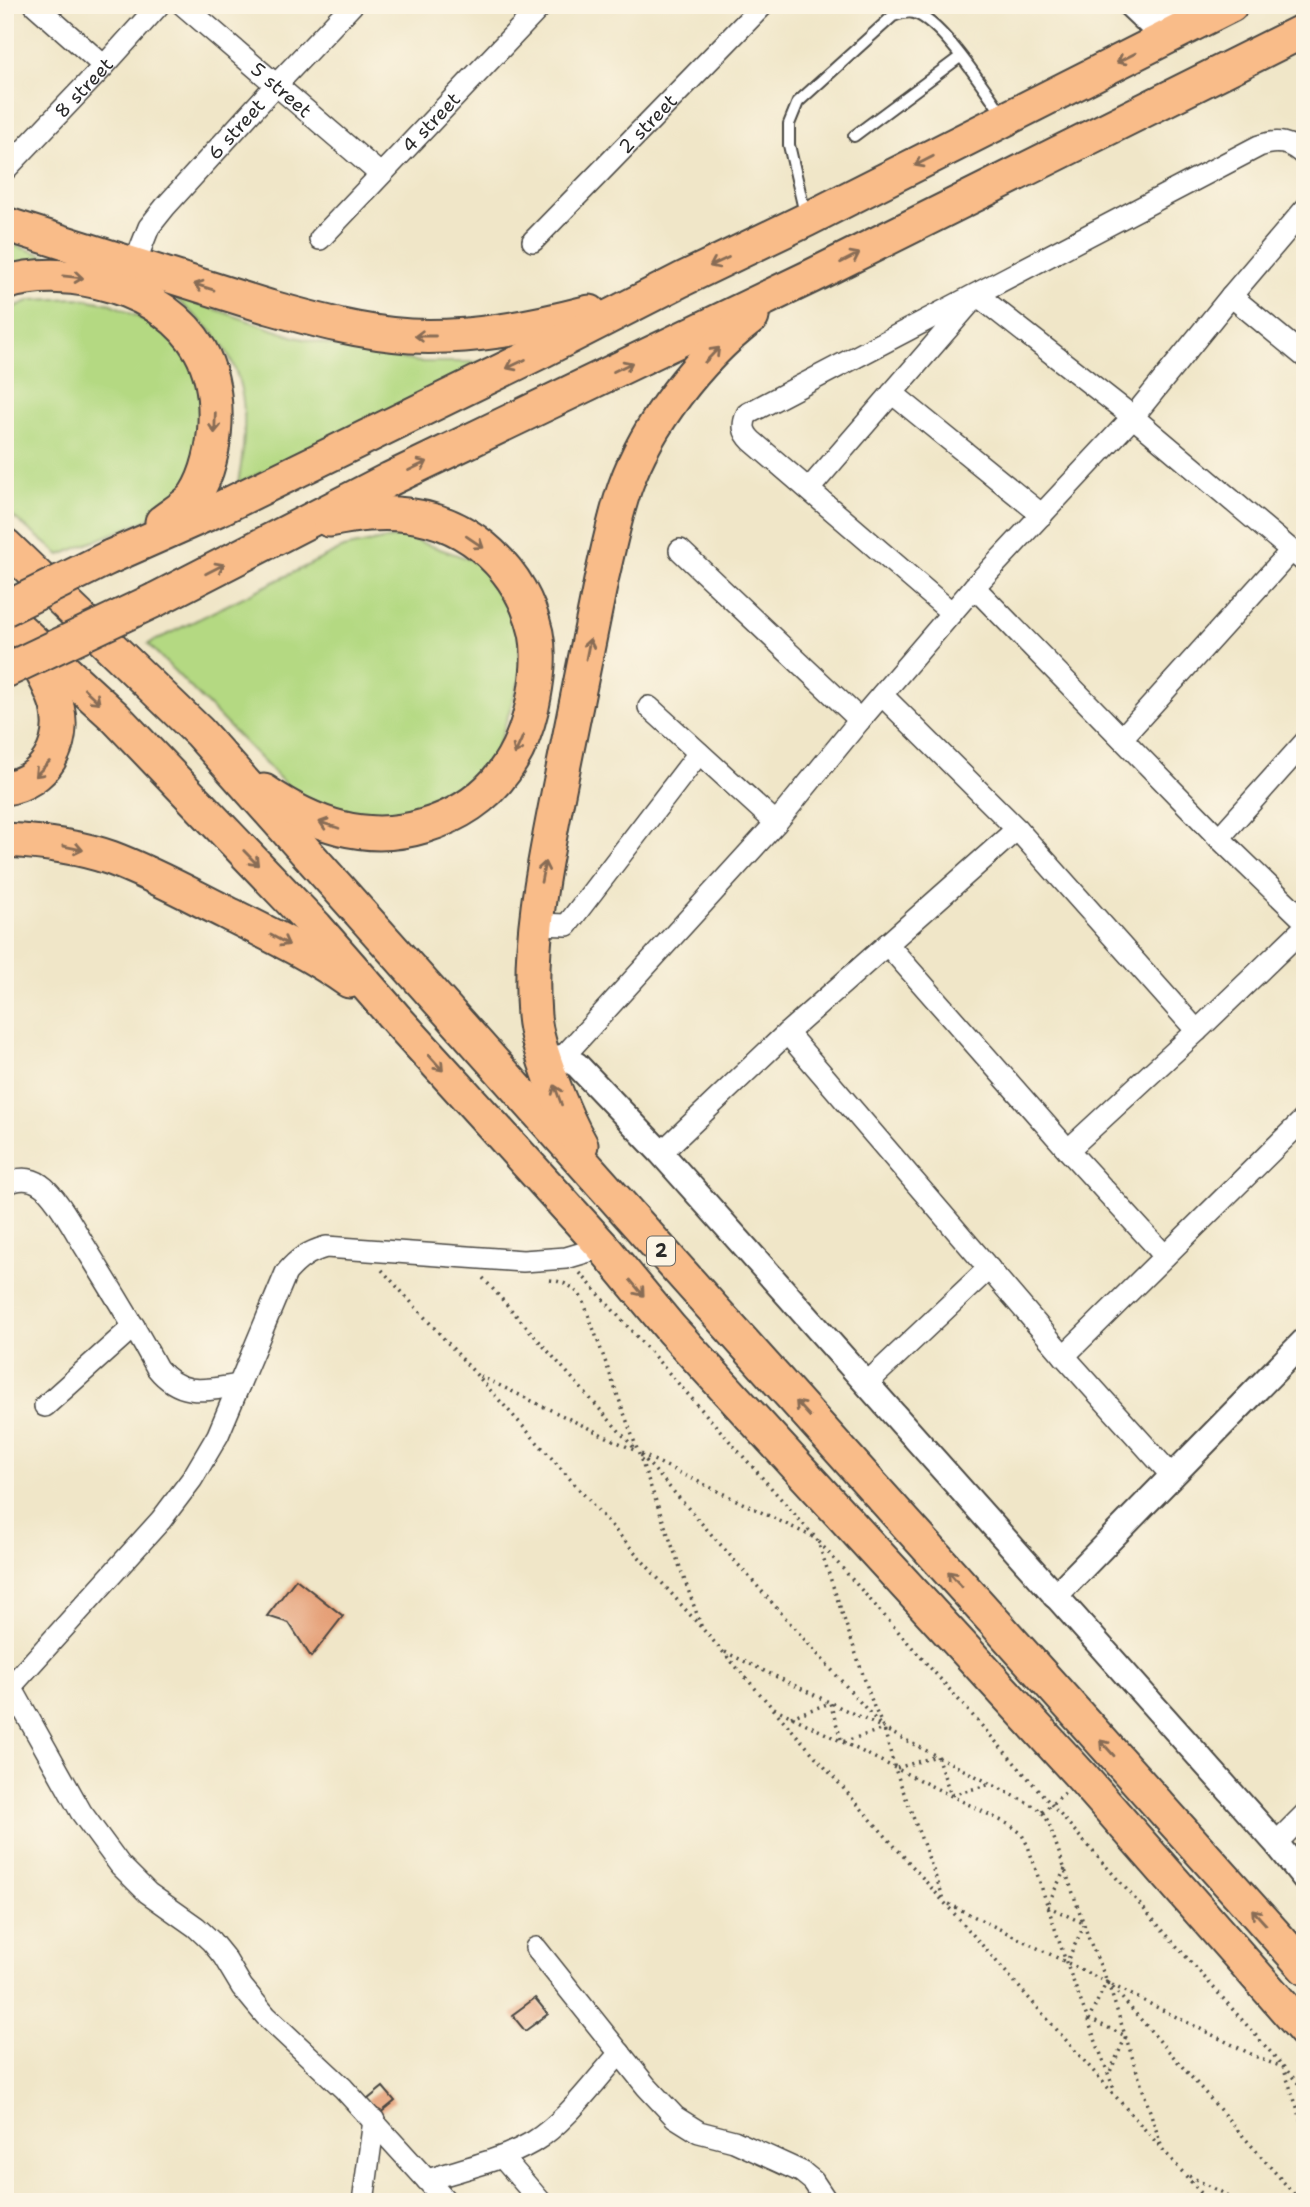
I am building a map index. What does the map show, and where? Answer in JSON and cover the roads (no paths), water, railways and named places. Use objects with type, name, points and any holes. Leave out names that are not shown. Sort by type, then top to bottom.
[{"type":"highway","points":[[5,788],[29,781],[45,768],[56,748],[58,729],[58,709],[53,693],[24,639],[7,615],[120,553],[236,501],[1007,119],[1157,31],[1231,5]]},
{"type":"highway","points":[[5,671],[155,600],[390,479],[813,276],[1305,30]]},
{"type":"highway","points":[[5,224],[313,320],[360,330],[410,336],[507,330],[554,321],[603,309],[681,280]]},
{"type":"highway","points":[[5,283],[21,278],[53,275],[107,283],[162,310],[182,328],[200,350],[212,380],[216,406],[215,436],[206,468],[194,496],[120,553]]},
{"type":"highway","points":[[630,1216],[607,1187],[576,1136],[565,1113],[554,1058],[534,1018],[536,924],[540,888],[602,576],[626,485],[645,443],[688,380],[745,323],[777,298],[813,276]]},
{"type":"highway","points":[[199,732],[240,771],[281,803],[334,828],[373,834],[408,831],[443,819],[473,804],[490,790],[508,769],[519,747],[529,722],[535,695],[538,667],[536,635],[517,585],[500,562],[478,542],[453,528],[433,520],[408,515],[379,513],[350,516],[292,529]]},
{"type":"highway","name":"2","points":[[5,545],[199,732],[1305,1968]]},
{"type":"highway","name":"2","points":[[7,615],[115,717],[316,927],[603,1247],[671,1329],[1082,1777],[1305,2031]]},
{"type":"highway","points":[[5,840],[80,850],[140,870],[322,963],[356,986],[399,1022]]},
{"type":"street","points":[[35,5],[104,66]]},
{"type":"street","name":"8 street","points":[[5,170],[159,5]]},
{"type":"street","name":"5 street","points":[[183,5],[380,174]]},
{"type":"street","name":"6 street","points":[[134,265],[149,228],[165,206],[352,5]]},
{"type":"street","name":"4 street","points":[[320,239],[542,5]]},
{"type":"street","name":"2 street","points":[[533,241],[763,5]]},
{"type":"street","points":[[1130,5],[1157,31]]},
{"type":"street","points":[[952,613],[745,433],[743,424],[747,414],[1259,146],[1280,141],[1305,156]]},
{"type":"street","points":[[1305,209],[1133,417],[974,587],[776,822],[554,1058],[577,1065],[662,1153],[1276,1843],[1305,1880]]},
{"type":"street","points":[[809,489],[976,295]]},
{"type":"street","points":[[976,295],[1133,417],[1298,556],[1122,738]]},
{"type":"street","points":[[1231,296],[1305,357]]},
{"type":"street","points":[[892,393],[1042,515]]},
{"type":"street","points":[[680,550],[860,720]]},
{"type":"street","points":[[974,587],[1219,838],[1305,921]]},
{"type":"street","points":[[882,695],[1017,829],[1197,1031]]},
{"type":"street","points":[[649,707],[776,822]]},
{"type":"street","points":[[1219,838],[1305,742]]},
{"type":"street","points":[[536,924],[567,925],[699,753]]},
{"type":"street","points":[[662,1153],[787,1033],[1017,829]]},
{"type":"street","points":[[1068,1150],[1305,927]]},
{"type":"street","points":[[887,944],[1165,1256]]},
{"type":"street","points":[[787,1033],[1064,1356],[1172,1477]]},
{"type":"street","points":[[1064,1356],[1305,1118]]},
{"type":"street","points":[[5,1184],[26,1179],[47,1189],[163,1375],[186,1389],[204,1390],[239,1385]]},
{"type":"street","points":[[447,2202],[343,2088],[266,2016],[242,1987],[211,1941],[180,1914],[148,1894],[120,1865],[81,1812],[8,1690],[177,1500],[206,1458],[286,1273],[296,1260],[310,1252],[326,1248],[523,1261],[566,1258],[603,1247]]},
{"type":"street","points":[[867,1383],[989,1268]]},
{"type":"street","points":[[45,1406],[134,1326]]},
{"type":"street","points":[[1055,1596],[1305,1340]]},
{"type":"street","points":[[1276,1843],[1305,1814]]},
{"type":"street","points":[[536,1948],[675,2117],[699,2132],[734,2141],[802,2172],[813,2181],[827,2202]]},
{"type":"street","points":[[427,2180],[502,2157],[534,2141],[558,2123],[620,2053]]},
{"type":"street","points":[[363,2202],[374,2120]]},
{"type":"street","points":[[502,2157],[541,2202]]},
{"type":"lane","points":[[1157,31],[1184,5]]},
{"type":"lane","points":[[806,220],[789,145],[789,124],[798,102],[892,16],[911,12],[930,20],[1007,119]]},
{"type":"lane","points":[[854,136],[960,57]]}]
